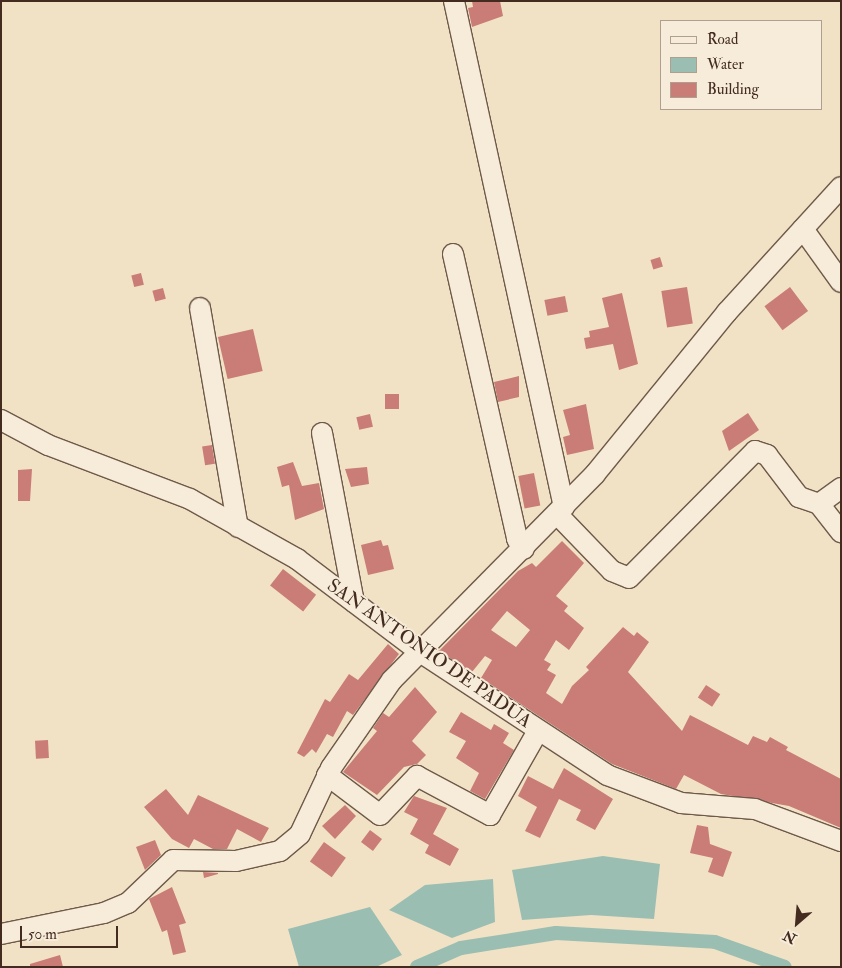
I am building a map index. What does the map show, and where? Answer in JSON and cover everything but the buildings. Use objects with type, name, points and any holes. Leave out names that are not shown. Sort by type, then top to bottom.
[{"type":"street","points":[[454,1],[561,510],[612,570],[629,578],[755,451],[768,455],[799,498],[819,504],[841,532]]},
{"type":"street","points":[[1,934],[104,913],[128,903],[172,860],[236,861],[280,851],[300,834],[327,775],[363,717],[420,652],[561,510],[841,187]]},
{"type":"street","points":[[803,229],[841,282]]},
{"type":"street","points":[[453,254],[517,539],[524,549]]},
{"type":"street","points":[[200,308],[238,527]]},
{"type":"street","name":"SAN ANTONIO DE PADUA","points":[[1,420],[48,445],[190,499],[297,558],[420,652],[607,775],[681,803],[755,809],[841,841]]},
{"type":"street","points":[[322,433],[354,602]]},
{"type":"street","points":[[819,504],[841,488]]},
{"type":"street","points":[[327,775],[380,815],[417,776],[490,815],[538,731]]},
{"type":"water","points":[[603,856],[660,864],[654,919],[591,915],[522,920],[512,870]]},
{"type":"water","points":[[493,879],[495,922],[452,938],[389,910],[425,885]]},
{"type":"water","points":[[370,907],[402,955],[376,967],[299,967],[288,929]]},
{"type":"waterway","points":[[417,967],[461,948],[556,933],[715,942],[785,967]]}]
